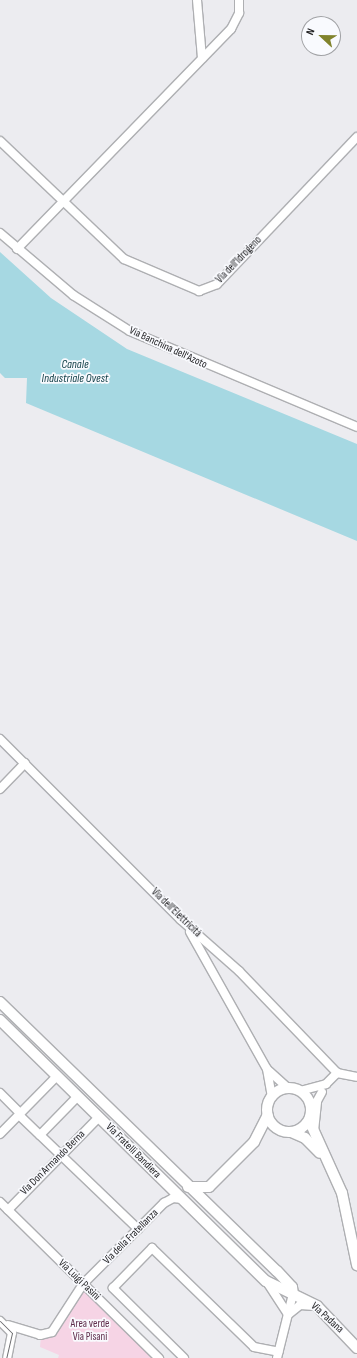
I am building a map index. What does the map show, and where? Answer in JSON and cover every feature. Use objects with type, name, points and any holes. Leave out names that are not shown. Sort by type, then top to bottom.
[{"type":"main road","name":"Via Fratelli Bandiera","points":[[0,1002],[203,1202],[277,1271],[292,1287],[293,1294]]},
{"type":"main road","name":"Via Fratelli Bandiera","points":[[0,1020],[266,1281],[293,1294]]},
{"type":"main road","points":[[203,1202],[210,1187],[254,1142],[268,1115],[272,1097],[288,1088],[300,1091],[311,1107],[309,1120],[314,1134],[322,1155],[342,1193],[357,1265]]},
{"type":"main road","points":[[268,1115],[286,1131],[305,1138],[322,1155]]},
{"type":"main road","points":[[254,1142],[286,1131],[309,1120]]},
{"type":"main road","points":[[188,1187],[210,1187]]},
{"type":"main road","points":[[266,1281],[275,1280],[277,1271]]},
{"type":"main road","name":"Via Padana","points":[[293,1294],[317,1306],[357,1348]]},
{"type":"street","points":[[197,0],[202,58]]},
{"type":"street","points":[[17,249],[235,24],[239,0]]},
{"type":"street","name":"Via dell'Idrogeno","points":[[0,141],[63,202],[130,262],[192,290],[205,290],[216,284],[357,137]]},
{"type":"street","name":"Via Banchina dell'Azoto","points":[[0,232],[17,249],[73,295],[130,331],[357,427]]},
{"type":"street","name":"Via dell'Elettricità","points":[[0,739],[181,920],[239,971],[337,1073]]},
{"type":"street","points":[[0,789],[25,763]]},
{"type":"street","points":[[181,920],[206,957],[267,1069],[272,1097]]},
{"type":"street","points":[[267,1069],[288,1088]]},
{"type":"street","points":[[314,1134],[316,1107],[326,1084],[337,1073],[357,1077]]},
{"type":"street","points":[[0,1134],[57,1076]]},
{"type":"street","points":[[300,1091],[326,1084]]},
{"type":"street","points":[[311,1107],[322,1092]]},
{"type":"street","points":[[0,1093],[61,1156],[138,1229]]},
{"type":"street","points":[[40,1135],[78,1096]]},
{"type":"street","name":"Via Don Armando Berna","points":[[8,1210],[99,1117]]},
{"type":"street","name":"Via della Fratellanza","points":[[0,1321],[8,1325],[43,1335],[54,1330],[83,1284],[169,1200],[182,1199]]},
{"type":"street","name":"Via Luigi Pasini","points":[[0,1202],[159,1358]]},
{"type":"street","points":[[184,1358],[113,1288],[152,1248],[254,1347],[278,1355],[293,1294]]},
{"type":"street","name":"Via Fratelli Bandiera","points":[[266,1281],[288,1315]]},
{"type":"street","points":[[288,1315],[300,1306],[317,1306]]},
{"type":"street","points":[[8,1325],[11,1342]]},
{"type":"street","points":[[7,1358],[11,1342],[17,1334],[28,1331]]},
{"type":"green space","name":"Area verde Via Pisani","points":[[85,1288],[155,1358],[58,1358],[59,1355],[40,1347],[41,1337],[58,1331]]},
{"type":"water","name":"Canale Industriale Ovest","points":[[0,252],[51,298],[127,349],[357,444],[357,541],[26,403],[27,378],[5,378],[0,373]]},
{"type":"tram line","points":[[0,1321],[12,1333],[6,1358]]}]
